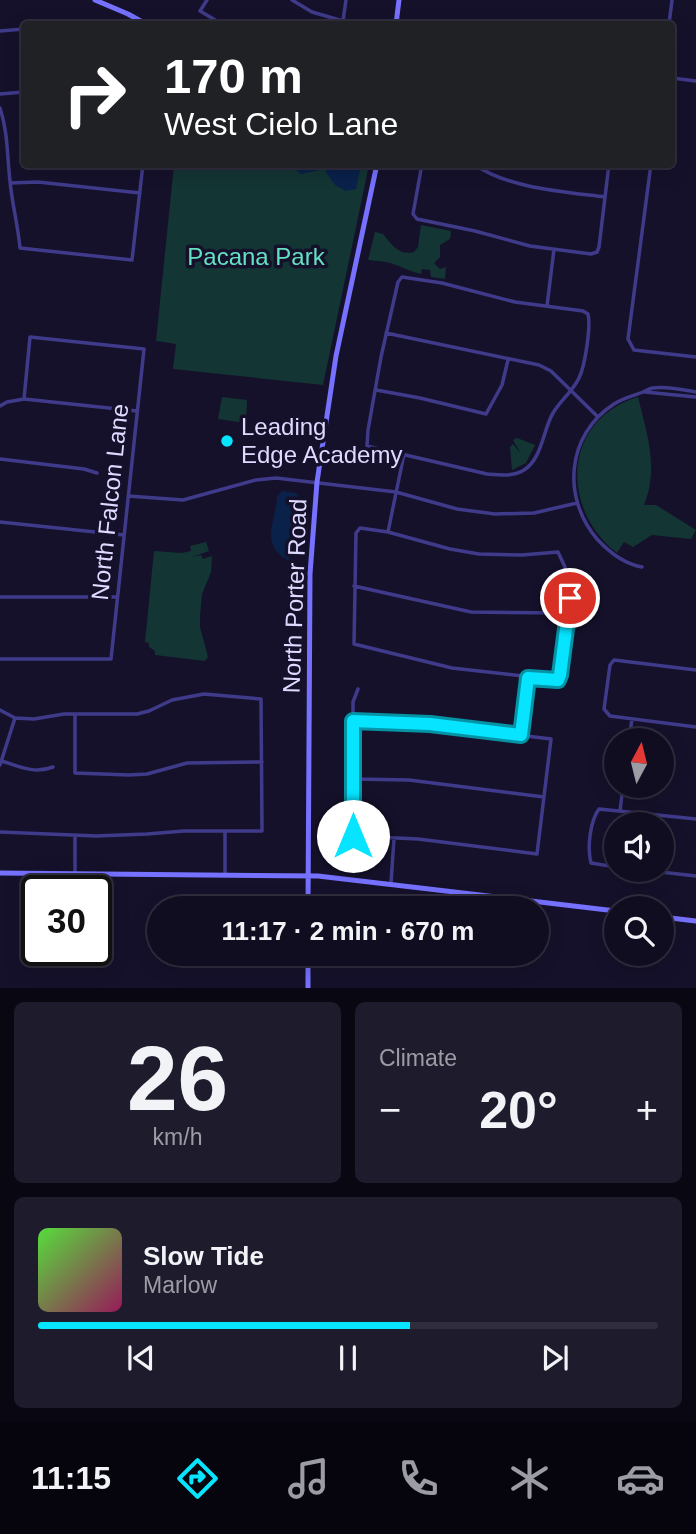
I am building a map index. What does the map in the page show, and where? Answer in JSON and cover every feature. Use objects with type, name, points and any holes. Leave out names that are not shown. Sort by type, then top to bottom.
[{"type":"street","points":[[95,0],[140,21]]},
{"type":"street","points":[[207,0],[200,11],[217,21]]},
{"type":"street","points":[[292,0],[312,12],[343,21],[346,0]]},
{"type":"street","points":[[396,21],[399,0]]},
{"type":"street","points":[[669,21],[672,0]]},
{"type":"street","points":[[0,31],[21,29]]},
{"type":"street","points":[[675,78],[696,81]]},
{"type":"street","points":[[0,94],[21,92]]},
{"type":"street","points":[[0,108],[6,132],[10,183],[20,248],[132,260],[143,168]]},
{"type":"street","name":"North Porter Road","points":[[308,896],[310,574],[317,482],[336,356],[376,168]]},
{"type":"street","points":[[421,168],[414,217],[530,246],[591,254],[597,252],[609,168]]},
{"type":"street","points":[[480,168],[491,175],[535,187],[605,197]]},
{"type":"street","points":[[650,168],[628,339],[634,350],[696,357]]},
{"type":"street","points":[[10,183],[38,182],[140,193]]},
{"type":"street","points":[[547,307],[554,249]]},
{"type":"street","points":[[402,277],[442,283],[515,302],[547,307],[588,314],[589,319],[581,372],[549,420],[537,454],[526,470],[504,476],[487,474],[368,446],[374,390],[398,282],[402,277]]},
{"type":"street","points":[[386,333],[439,342],[545,368],[598,417]]},
{"type":"street","name":"North Falcon Lane","points":[[0,659],[111,659],[144,349],[30,337],[24,399]]},
{"type":"street","points":[[374,390],[486,414],[502,385],[508,360]]},
{"type":"street","points":[[642,567],[626,562],[601,543],[584,520],[577,503],[573,475],[577,454],[585,434],[598,417],[621,400],[653,388],[696,391]]},
{"type":"street","points":[[645,392],[696,397]]},
{"type":"street","points":[[0,406],[24,399],[137,411]]},
{"type":"street","points":[[388,532],[404,454]]},
{"type":"street","points":[[0,459],[84,469],[97,473]]},
{"type":"street","points":[[128,496],[183,500],[268,478],[396,492],[457,509],[495,514],[534,513],[577,503]]},
{"type":"street","points":[[0,522],[124,535]]},
{"type":"street","points":[[360,528],[388,532],[479,554],[558,552],[567,576],[570,598],[558,680],[439,666],[354,644],[356,533],[360,528]]},
{"type":"street","points":[[354,586],[471,612],[568,613]]},
{"type":"street","points":[[0,597],[117,597]]},
{"type":"street","points":[[696,670],[614,660],[610,665],[604,709],[606,714],[696,727]]},
{"type":"street","points":[[521,735],[528,678]]},
{"type":"street","points":[[353,721],[430,724],[551,739],[537,854],[353,836],[353,779],[353,721],[353,702],[358,689]]},
{"type":"street","points":[[0,710],[23,720],[75,715],[137,714],[172,700],[204,694],[261,699],[262,762],[262,831],[75,835],[0,832]]},
{"type":"street","points":[[75,715],[75,773],[147,774],[195,763],[262,762]]},
{"type":"street","points":[[15,718],[1,763],[42,772],[53,767]]},
{"type":"street","points":[[631,728],[632,719]]},
{"type":"street","points":[[353,779],[409,780],[544,797]]},
{"type":"street","points":[[620,811],[622,798]]},
{"type":"street","points":[[604,865],[591,863],[589,856],[594,816],[599,809],[696,819]]},
{"type":"street","points":[[225,831],[225,876]]},
{"type":"street","points":[[75,835],[75,875]]},
{"type":"street","points":[[391,884],[394,838]]},
{"type":"street","points":[[0,873],[50,875]]},
{"type":"street","points":[[674,874],[696,876]]},
{"type":"street","points":[[112,876],[308,876],[604,910]]},
{"type":"street","points":[[674,918],[696,921]]},
{"type":"street","points":[[308,966],[308,988]]},
{"type":"green space","name":"Pacana Park","points":[[174,168],[368,168],[323,385],[173,369],[176,344],[156,341]]},
{"type":"green space","points":[[421,225],[451,231],[450,239],[440,245],[440,257],[434,263],[440,269],[446,267],[445,279],[431,277],[430,270],[422,269],[421,274],[390,263],[368,260],[375,232],[383,234],[400,251],[409,253],[418,247]]},
{"type":"green space","points":[[222,397],[247,400],[246,423],[218,419]]},
{"type":"green space","points":[[638,397],[651,464],[651,478],[644,505],[656,505],[696,530],[691,539],[652,535],[633,547],[624,542],[617,553],[598,535],[586,513],[579,490],[578,467],[583,445],[595,425],[613,409]]},
{"type":"green space","points":[[517,438],[535,445],[526,463],[512,470],[510,447],[513,444],[521,454],[513,440]]},
{"type":"green space","points":[[206,542],[209,551],[192,557],[201,555],[203,559],[212,556],[211,572],[202,594],[200,617],[208,657],[205,661],[155,655],[149,643],[145,642],[154,551],[182,553],[191,551],[190,546]]},
{"type":"water","points":[[294,168],[360,168],[356,189],[346,191],[335,185],[324,169],[301,174]]},
{"type":"water","points":[[282,491],[296,493],[299,497],[295,540],[288,560],[279,554],[271,539],[277,496]]},
{"type":"place","name":"Leading Edge Academy","points":[[227,441]]},
{"type":"route","points":[[353,836],[353,721],[430,724],[521,735],[528,678],[552,681],[558,680],[560,675],[570,598]]}]
